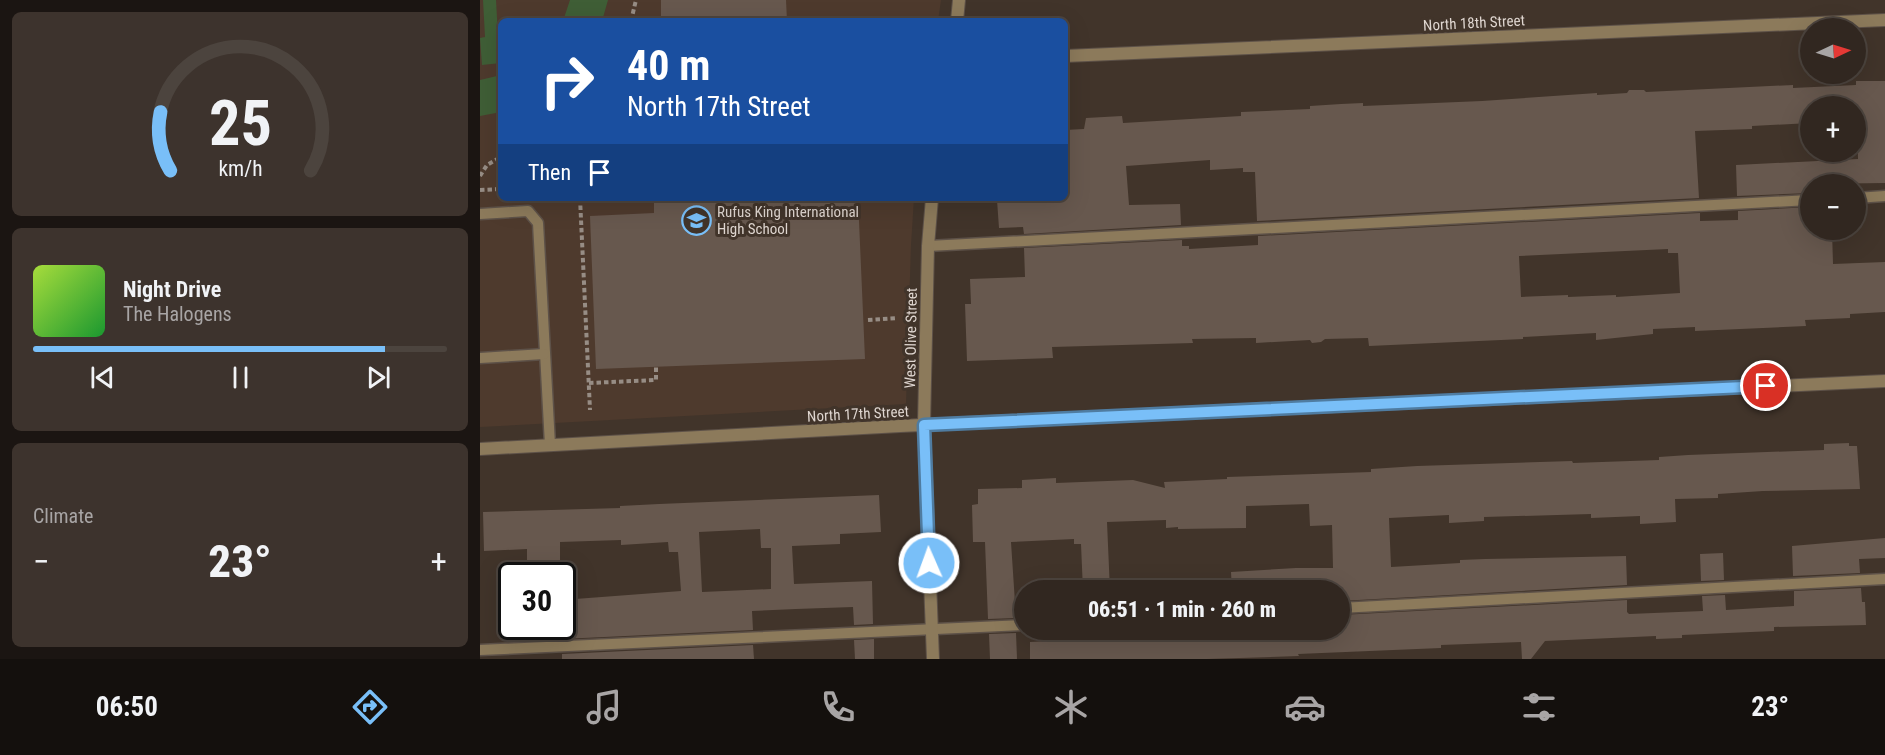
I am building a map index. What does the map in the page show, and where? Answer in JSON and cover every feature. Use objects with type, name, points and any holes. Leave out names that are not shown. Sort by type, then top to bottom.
[{"type":"street","points":[[957,18],[959,0]]},
{"type":"street","name":"North 18th Street","points":[[1068,56],[1885,20]]},
{"type":"street","name":"West Olive Street","points":[[933,201],[928,246],[924,425],[933,659]]},
{"type":"street","name":"North 17th Street","points":[[480,449],[924,425],[1885,381]]},
{"type":"lane","points":[[1866,197],[1885,196]]},
{"type":"lane","points":[[928,246],[1800,201]]},
{"type":"lane","points":[[480,214],[528,211],[538,222],[550,445]]},
{"type":"lane","points":[[480,358],[544,354]]},
{"type":"lane","points":[[1350,607],[1885,579]]},
{"type":"lane","points":[[480,650],[1014,626]]},
{"type":"path","points":[[632,18],[636,0]]},
{"type":"path","points":[[480,176],[488,165],[498,159]]},
{"type":"path","points":[[480,190],[498,189]]},
{"type":"path","points":[[580,201],[590,410]]},
{"type":"path","points":[[868,320],[897,318]]},
{"type":"path","points":[[589,383],[656,380],[656,367]]},
{"type":"shaded area","name":"Rufus King International High School","points":[[480,0],[941,0],[938,18],[498,18],[498,201],[914,201],[906,404],[480,427]]},
{"type":"green space","points":[[483,0],[496,0],[498,63],[482,65],[480,38],[485,37]]},
{"type":"green space","points":[[570,0],[608,0],[603,18],[564,18]]},
{"type":"green space","points":[[498,76],[498,113],[480,116],[480,80]]},
{"type":"building","points":[[661,0],[786,0],[787,18],[661,18]]},
{"type":"building","points":[[1885,81],[1885,183],[1866,183],[1866,174],[1800,174],[1800,193],[1737,196],[1736,165],[1866,162],[1866,96],[1800,96],[1800,124],[1752,126],[1752,129],[1695,131],[1699,198],[1257,221],[1255,172],[1243,172],[1243,168],[1210,170],[1210,160],[1126,166],[1129,205],[1180,204],[1181,225],[1024,234],[1023,227],[999,228],[997,201],[1068,201],[1068,130],[1084,129],[1086,118],[1122,116],[1123,123],[1241,116],[1241,112],[1310,109],[1310,106],[1341,104],[1363,103],[1363,106],[1482,101],[1627,93],[1629,90],[1646,92],[1793,85],[1793,88]]},
{"type":"building","points":[[654,201],[858,201],[865,359],[596,369],[590,216],[654,213]]},
{"type":"building","points":[[1800,208],[1800,240],[1832,240],[1833,264],[1885,262],[1885,312],[1850,314],[1850,318],[1805,320],[1806,326],[1695,331],[1695,327],[1653,329],[1653,334],[1596,340],[1596,333],[1523,337],[1523,339],[1369,346],[1368,338],[1325,339],[1312,343],[1310,340],[1256,343],[1256,338],[1192,339],[1193,343],[1052,347],[1053,358],[967,361],[965,304],[971,304],[970,279],[1025,277],[1024,248],[1182,240],[1182,246],[1189,246],[1189,249],[1258,245],[1258,236],[1700,213],[1700,221],[1738,220],[1738,211]],"holes":[[[1668,249],[1668,253],[1678,253],[1680,293],[1616,297],[1616,295],[1521,297],[1519,256]]]},
{"type":"building","points":[[1849,443],[1849,446],[1857,446],[1860,489],[1763,491],[1718,494],[1718,498],[1675,499],[1676,522],[1640,524],[1640,516],[1591,518],[1591,514],[1484,517],[1484,521],[1449,523],[1449,515],[1389,518],[1391,567],[1460,563],[1460,560],[1626,556],[1627,585],[1350,600],[1350,580],[1231,580],[1231,572],[1333,568],[1332,525],[1310,526],[1309,504],[1246,506],[1246,528],[1166,528],[1166,520],[1107,522],[1110,580],[1083,580],[1081,544],[1074,544],[1074,539],[1011,542],[1014,618],[988,619],[985,542],[973,542],[972,505],[978,504],[978,489],[1022,488],[1022,480],[1056,478],[1056,483],[1133,480],[1165,488],[1164,482],[1227,479],[1227,477],[1371,472],[1371,469],[1417,466],[1659,460],[1659,457],[1688,455],[1824,450],[1824,444]]},
{"type":"building","points":[[879,495],[881,532],[840,534],[840,544],[792,546],[794,584],[872,581],[873,624],[854,625],[853,607],[752,611],[753,630],[576,638],[576,599],[681,591],[678,552],[669,552],[668,542],[621,545],[621,540],[560,542],[560,562],[527,562],[527,549],[484,551],[483,512],[620,508],[620,506]],"holes":[[[760,529],[761,548],[771,548],[771,589],[702,592],[699,532]]]},
{"type":"building","points":[[1885,538],[1885,558],[1859,559],[1860,573],[1793,576],[1792,546]]},
{"type":"building","points":[[1723,553],[1724,580],[1701,581],[1700,554]]},
{"type":"building","points":[[1861,588],[1862,602],[1865,602],[1866,625],[1774,627],[1774,631],[1682,635],[1682,638],[1656,639],[1656,636],[1545,641],[1531,659],[1522,659],[1521,642],[1298,654],[1299,656],[1207,659],[1030,659],[1030,642],[1350,640],[1350,614],[1627,600],[1629,614],[1703,611],[1702,596],[1725,595],[1726,610],[1794,606],[1794,591]]},
{"type":"building","points":[[1014,633],[1017,659],[990,659],[989,634]]},
{"type":"building","points":[[874,639],[874,659],[855,659],[854,640]]},
{"type":"building","points":[[753,645],[754,659],[562,659],[562,654]]},
{"type":"place","name":"Rufus King International High School","points":[[696,221]]},
{"type":"route","points":[[929,563],[924,425],[1766,386]]}]
